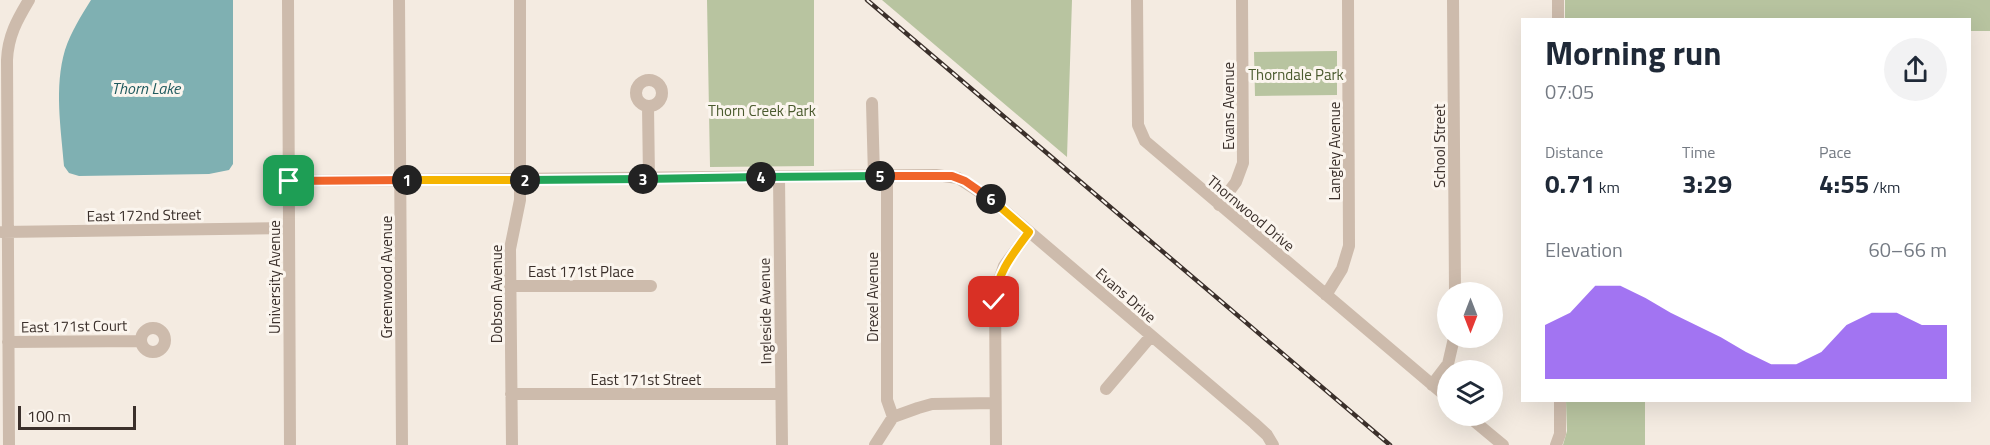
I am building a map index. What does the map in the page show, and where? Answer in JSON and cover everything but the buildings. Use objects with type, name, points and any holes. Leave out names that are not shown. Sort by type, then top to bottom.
[{"type":"street","points":[[9,445],[4,232],[7,50],[13,27],[29,0]]},
{"type":"street","name":"University Avenue","points":[[288,0],[290,445]]},
{"type":"street","name":"Greenwood Avenue","points":[[399,0],[402,445]]},
{"type":"street","name":"Dobson Avenue","points":[[512,445],[510,286],[511,238],[519,208],[520,180],[520,0]]},
{"type":"street","name":"Thornwood Drive","points":[[1137,0],[1140,130],[1145,141],[1437,389]]},
{"type":"street","name":"Evans Avenue","points":[[1219,205],[1236,182],[1243,163],[1242,0]]},
{"type":"street","name":"Langley Avenue","points":[[1326,295],[1342,269],[1349,246],[1348,0]]},
{"type":"street","name":"School Street","points":[[1453,0],[1455,282]]},
{"type":"street","points":[[1558,0],[1558,18]]},
{"type":"street","points":[[872,102],[873,176]]},
{"type":"street","points":[[648,106],[649,179]]},
{"type":"street","points":[[289,181],[886,176]]},
{"type":"street","name":"Evans Drive","points":[[886,176],[952,176],[973,186],[1267,435],[1273,445]]},
{"type":"street","name":"Drexel Avenue","points":[[886,176],[887,400],[893,417]]},
{"type":"street","name":"Ingleside Avenue","points":[[779,177],[782,445]]},
{"type":"street","name":"East 172nd Street","points":[[4,232],[289,228]]},
{"type":"street","points":[[996,445],[994,302],[997,283],[1004,266],[1029,232]]},
{"type":"street","name":"East 171st Place","points":[[510,286],[651,286]]},
{"type":"street","points":[[1106,389],[1151,336]]},
{"type":"street","name":"East 171st Court","points":[[8,342],[141,340]]},
{"type":"street","points":[[1432,385],[1448,364],[1452,348]]},
{"type":"street","name":"East 171st Street","points":[[511,394],[781,394]]},
{"type":"street","points":[[1556,445],[1560,434],[1560,402]]},
{"type":"street","points":[[875,445],[893,417],[932,404],[995,403]]},
{"type":"street","points":[[1480,426],[1503,445]]},
{"type":"green space","name":"Thorn Creek Park","points":[[707,0],[814,0],[814,166],[710,167]]},
{"type":"green space","points":[[882,0],[1072,0],[1067,157]]},
{"type":"green space","points":[[1565,0],[1990,0],[1990,31],[1971,31],[1971,18],[1565,18]]},
{"type":"green space","name":"Thorndale Park","points":[[1337,51],[1337,95],[1255,96],[1254,52]]},
{"type":"green space","points":[[1566,402],[1645,402],[1645,445],[1563,445],[1567,431]]},
{"type":"water","name":"Thorn Lake","points":[[91,0],[233,0],[233,164],[229,170],[209,174],[79,176],[69,173],[64,166],[59,108],[60,78],[67,43]]},
{"type":"railway","points":[[867,0],[1390,445]]},
{"type":"route","points":[[289,181],[952,176],[973,186],[1029,232],[1004,266],[997,283],[994,302]]}]
